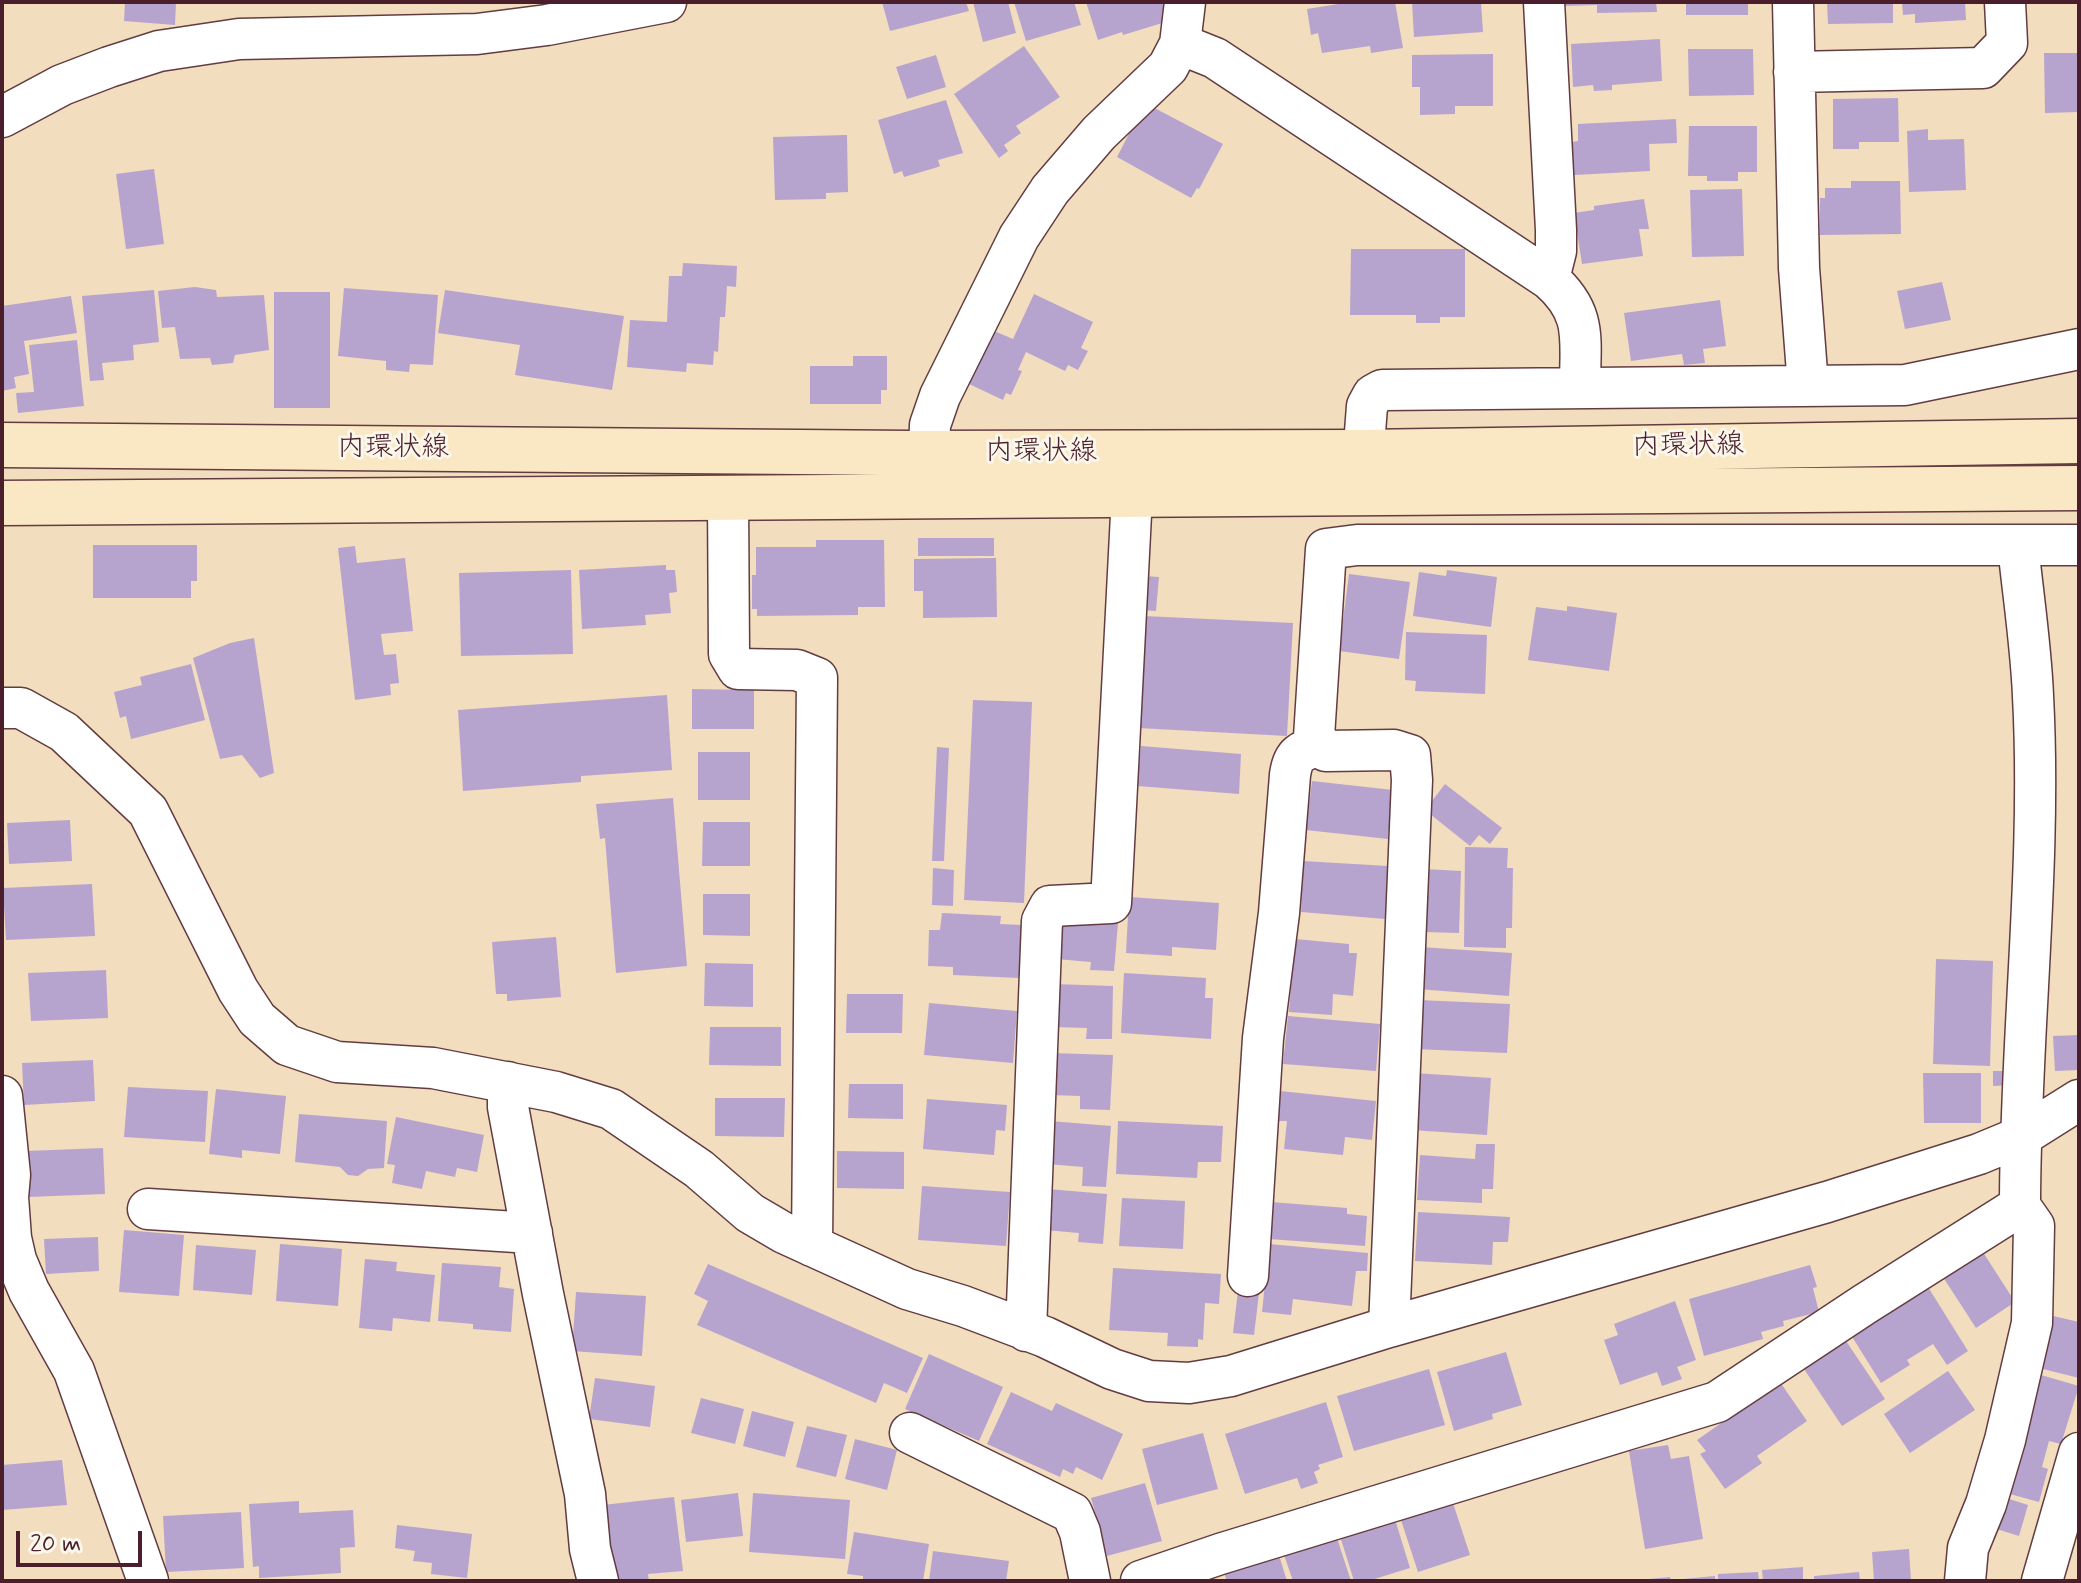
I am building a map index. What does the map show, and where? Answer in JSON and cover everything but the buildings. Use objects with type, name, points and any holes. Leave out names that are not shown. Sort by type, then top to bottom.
[{"type":"main road","name":"内環状線","points":[[2,503],[1132,495],[1362,473],[2079,441]]},
{"type":"main road","name":"内環状線","points":[[2,445],[929,453],[1362,473],[2079,488]]},
{"type":"street","points":[[2,117],[62,85],[159,51],[239,39],[477,34],[547,25],[666,2]]},
{"type":"street","points":[[929,453],[930,425],[940,396],[1019,237],[1050,190],[1099,133],[1168,67],[1180,44],[1185,2]]},
{"type":"street","points":[[1544,2],[1556,230],[1556,251],[1549,279]]},
{"type":"street","points":[[1793,2],[1799,268],[1808,386]]},
{"type":"street","points":[[1794,72],[1983,68],[2007,43],[2005,2]]},
{"type":"street","points":[[1180,44],[1215,58],[1549,279],[1567,295],[1574,307],[1580,329],[1580,386]]},
{"type":"street","points":[[1357,545],[1367,406],[1373,395],[1382,390],[1905,385],[2079,349]]},
{"type":"street","points":[[1026,1331],[1042,921],[1050,906],[1111,903],[1132,495]]},
{"type":"street","points":[[728,498],[729,654],[738,669],[797,670],[817,678],[812,1246]]},
{"type":"street","points":[[1389,1327],[1412,780],[1410,755],[1394,750],[1326,751],[1314,737],[1326,549],[1357,545],[2079,545]]},
{"type":"street","points":[[1965,1581],[1968,1548],[1986,1504],[2005,1440],[2032,1323],[2034,1226],[2020,1206],[2020,1137],[2034,804],[2033,695],[2018,545]]},
{"type":"street","points":[[2,708],[21,708],[64,732],[148,811],[238,990],[257,1019],[295,1049],[337,1062],[433,1068],[508,1082],[556,1092],[611,1109],[699,1169],[750,1213],[812,1246],[907,1289],[963,1306],[1112,1369],[1149,1381],[1189,1383],[1231,1376],[1389,1327],[1827,1202],[1979,1154],[2020,1137],[2079,1100]]},
{"type":"street","points":[[1248,1276],[1263,1038],[1279,913],[1290,775],[1292,761],[1303,750],[1321,745]]},
{"type":"street","points":[[508,1082],[508,1107],[585,1494],[590,1549],[598,1581]]},
{"type":"street","points":[[2,1096],[10,1175],[11,1238],[16,1260],[29,1291],[74,1371],[148,1581]]},
{"type":"street","points":[[1141,1581],[1717,1402],[2020,1206]]},
{"type":"street","points":[[148,1209],[532,1233]]},
{"type":"street","points":[[910,1433],[1072,1513],[1080,1532],[1090,1581]]},
{"type":"street","points":[[2042,1581],[2079,1453]]}]
